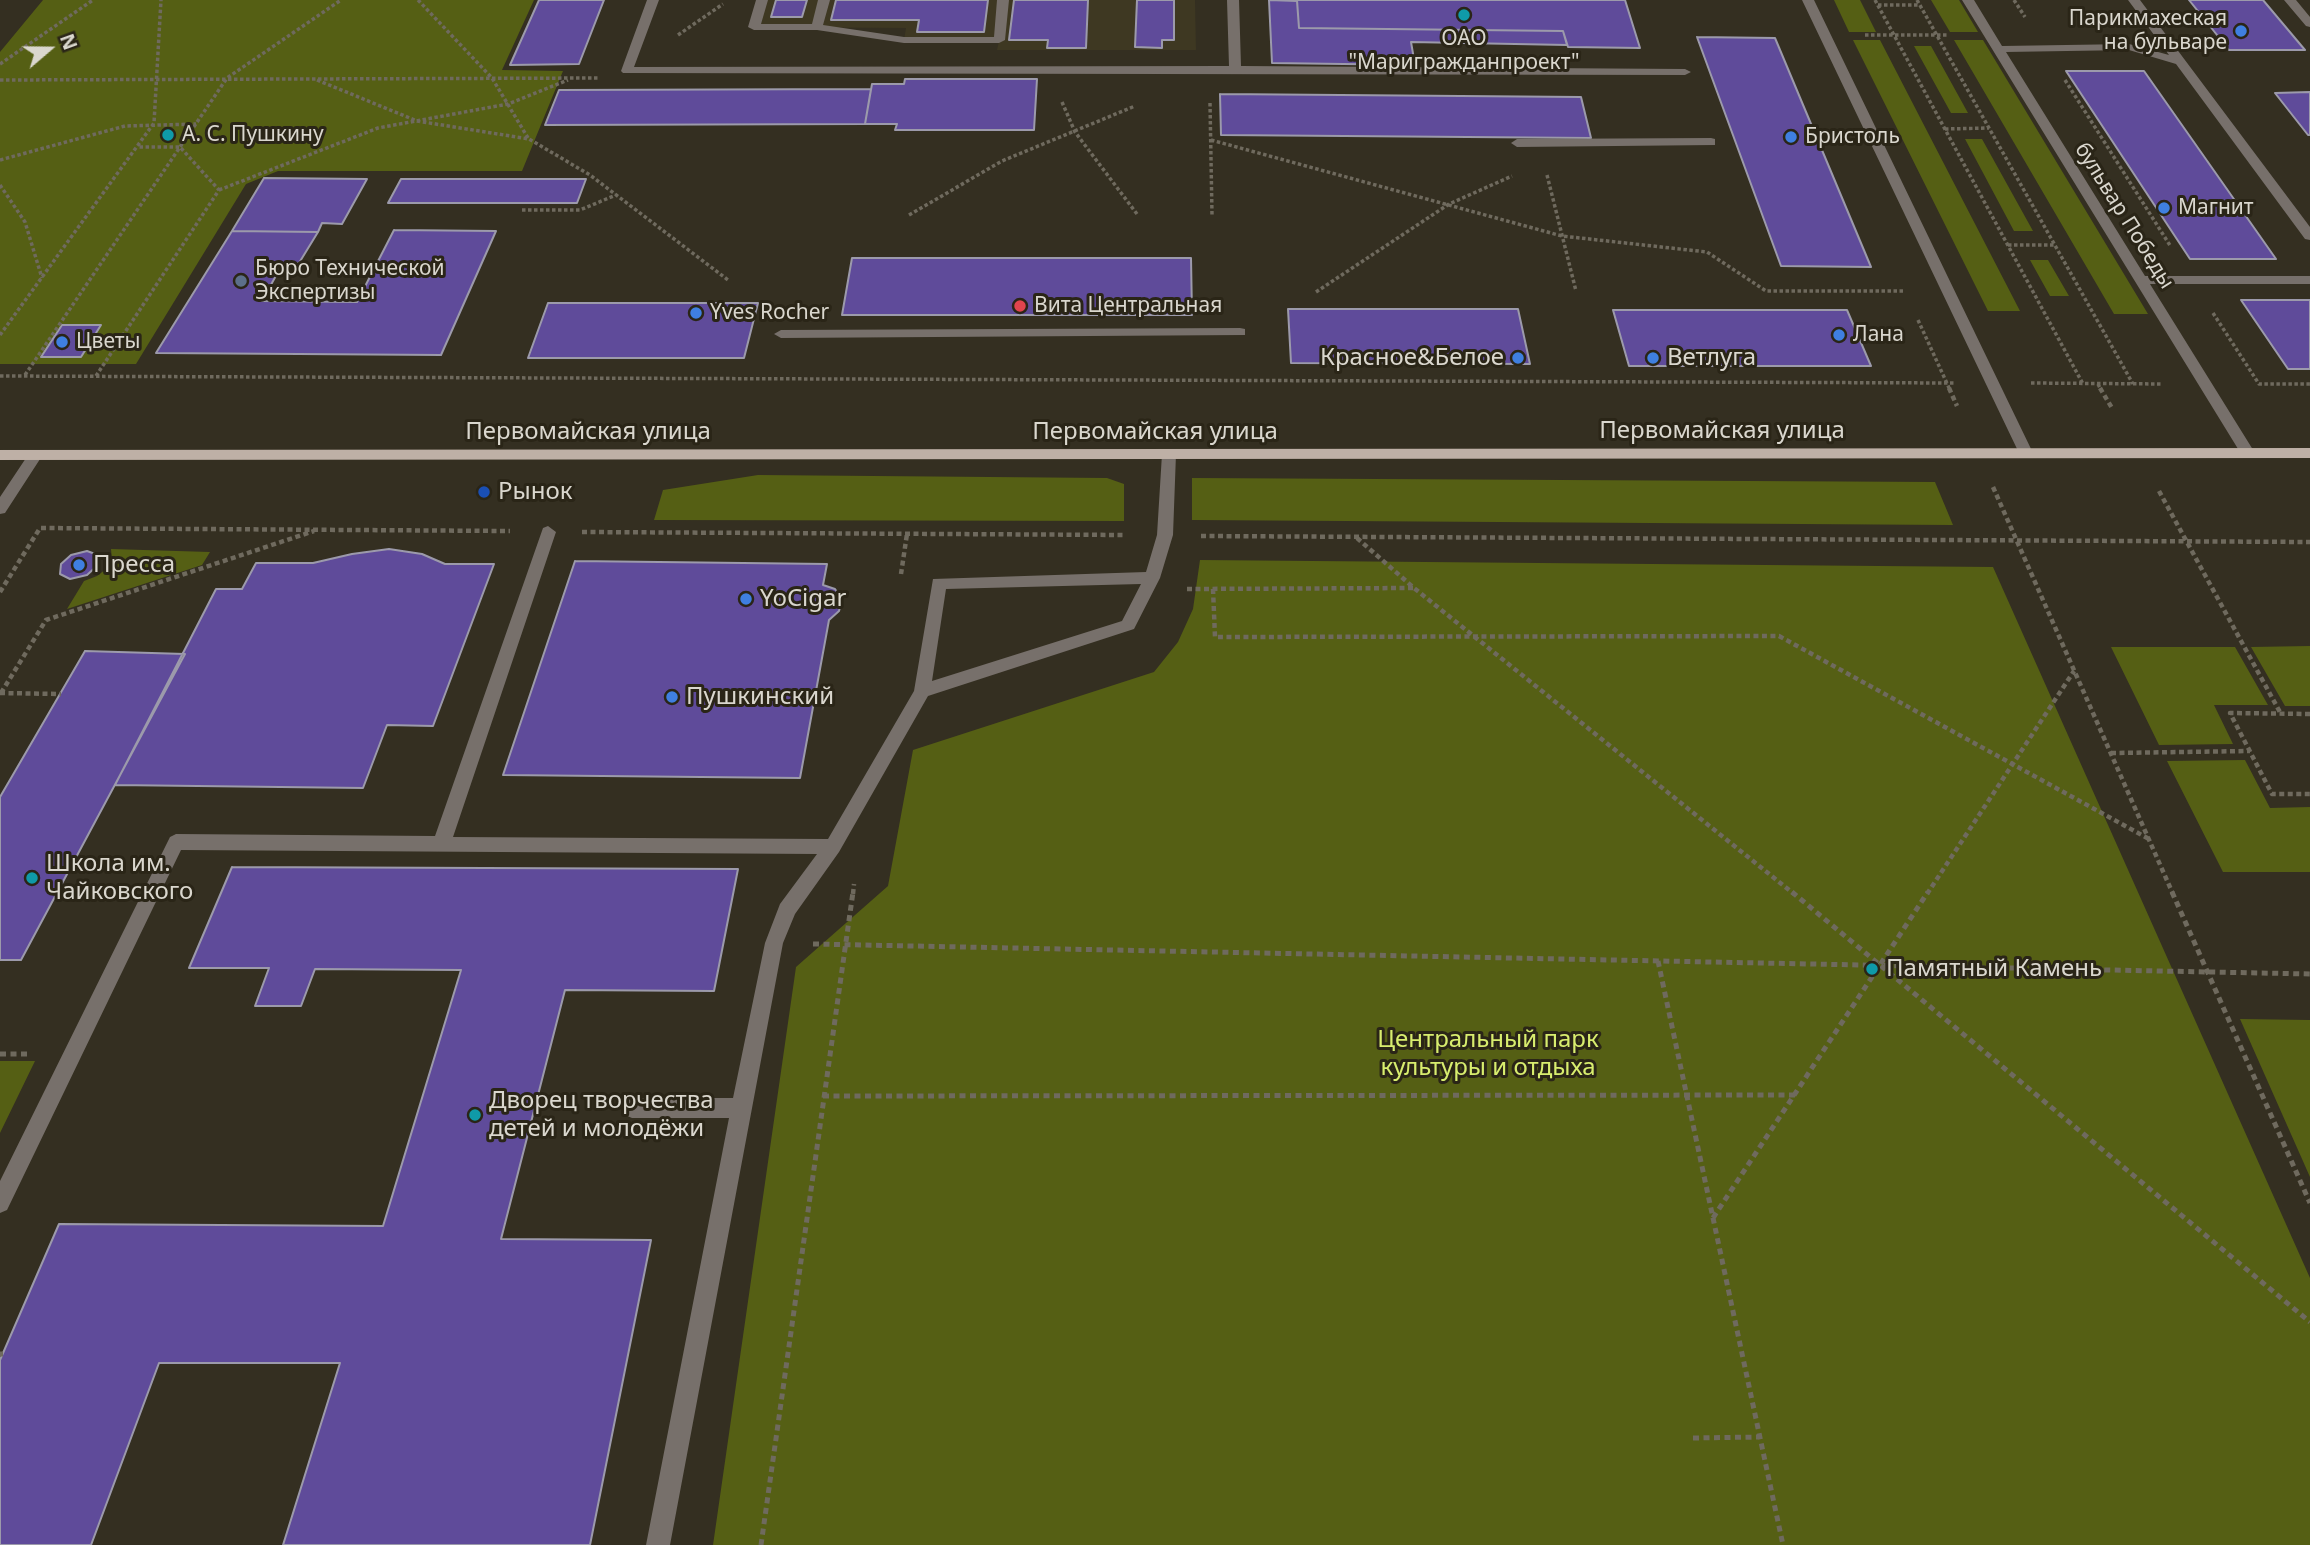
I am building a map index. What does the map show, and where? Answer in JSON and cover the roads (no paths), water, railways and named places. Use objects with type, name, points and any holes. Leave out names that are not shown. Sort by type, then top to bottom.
[{"type":"main road","name":"Первомайская улица","points":[[0,456],[2310,453]]},
{"type":"street","points":[[653,0],[627,71],[1235,69],[1685,72]]},
{"type":"street","points":[[762,0],[754,27],[817,27],[904,40],[999,40],[1003,0]]},
{"type":"street","points":[[817,27],[824,0]]},
{"type":"street","points":[[1233,0],[1235,69]]},
{"type":"street","points":[[1808,0],[2026,453]]},
{"type":"street","name":"бульвар Победы","points":[[1968,0],[2248,453]]},
{"type":"street","points":[[2134,0],[2310,236]]},
{"type":"street","points":[[2290,0],[2310,24]]},
{"type":"street","points":[[1998,49],[2129,47],[2179,61]]},
{"type":"street","points":[[1517,143],[1711,142]]},
{"type":"street","points":[[2141,280],[2310,280]]},
{"type":"street","points":[[781,334],[1240,332]]},
{"type":"street","points":[[922,691],[1128,625],[1149,584],[1165,535],[1169,454]]},
{"type":"street","points":[[0,509],[35,456]]},
{"type":"street","points":[[441,844],[548,532]]},
{"type":"street","points":[[658,1545],[774,943],[787,910],[833,847],[922,691],[939,583],[1149,584]]},
{"type":"street","points":[[0,1203],[176,842],[833,847]]},
{"type":"street","points":[[632,1108],[741,1108]]},
{"type":"place","name":"OAO \"Маригражданпроект\"","points":[[1464,15]]},
{"type":"place","name":"Парикмахеская на бульваре","points":[[2241,31]]},
{"type":"place","name":"А. С. Пушкину","points":[[168,135]]},
{"type":"place","name":"Бристоль","points":[[1791,137]]},
{"type":"place","name":"Магнит","points":[[2164,208]]},
{"type":"place","name":"Бюро Технической Экспертизы","points":[[241,281]]},
{"type":"place","name":"Вита Центральная","points":[[1020,306]]},
{"type":"place","name":"Yves Rocher","points":[[696,313]]},
{"type":"place","name":"Лана","points":[[1839,335]]},
{"type":"place","name":"Цветы","points":[[62,342]]},
{"type":"place","name":"Красное&Белое","points":[[1518,358]]},
{"type":"place","name":"Ветлуга","points":[[1653,358]]},
{"type":"place","name":"Рынок","points":[[484,492]]},
{"type":"place","name":"Пресса","points":[[79,565]]},
{"type":"place","name":"YoCigar","points":[[746,599]]},
{"type":"place","name":"Пушкинский","points":[[672,697]]},
{"type":"place","name":"Школа им. Чайковского","points":[[32,878]]},
{"type":"place","name":"Памятный Камень","points":[[1872,969]]},
{"type":"place","name":"Дворец творчества детей и молодёжи","points":[[475,1115]]},
{"type":"park label","name":"Центральный парк культуры и отдыха","points":[[1488,1054]]}]
